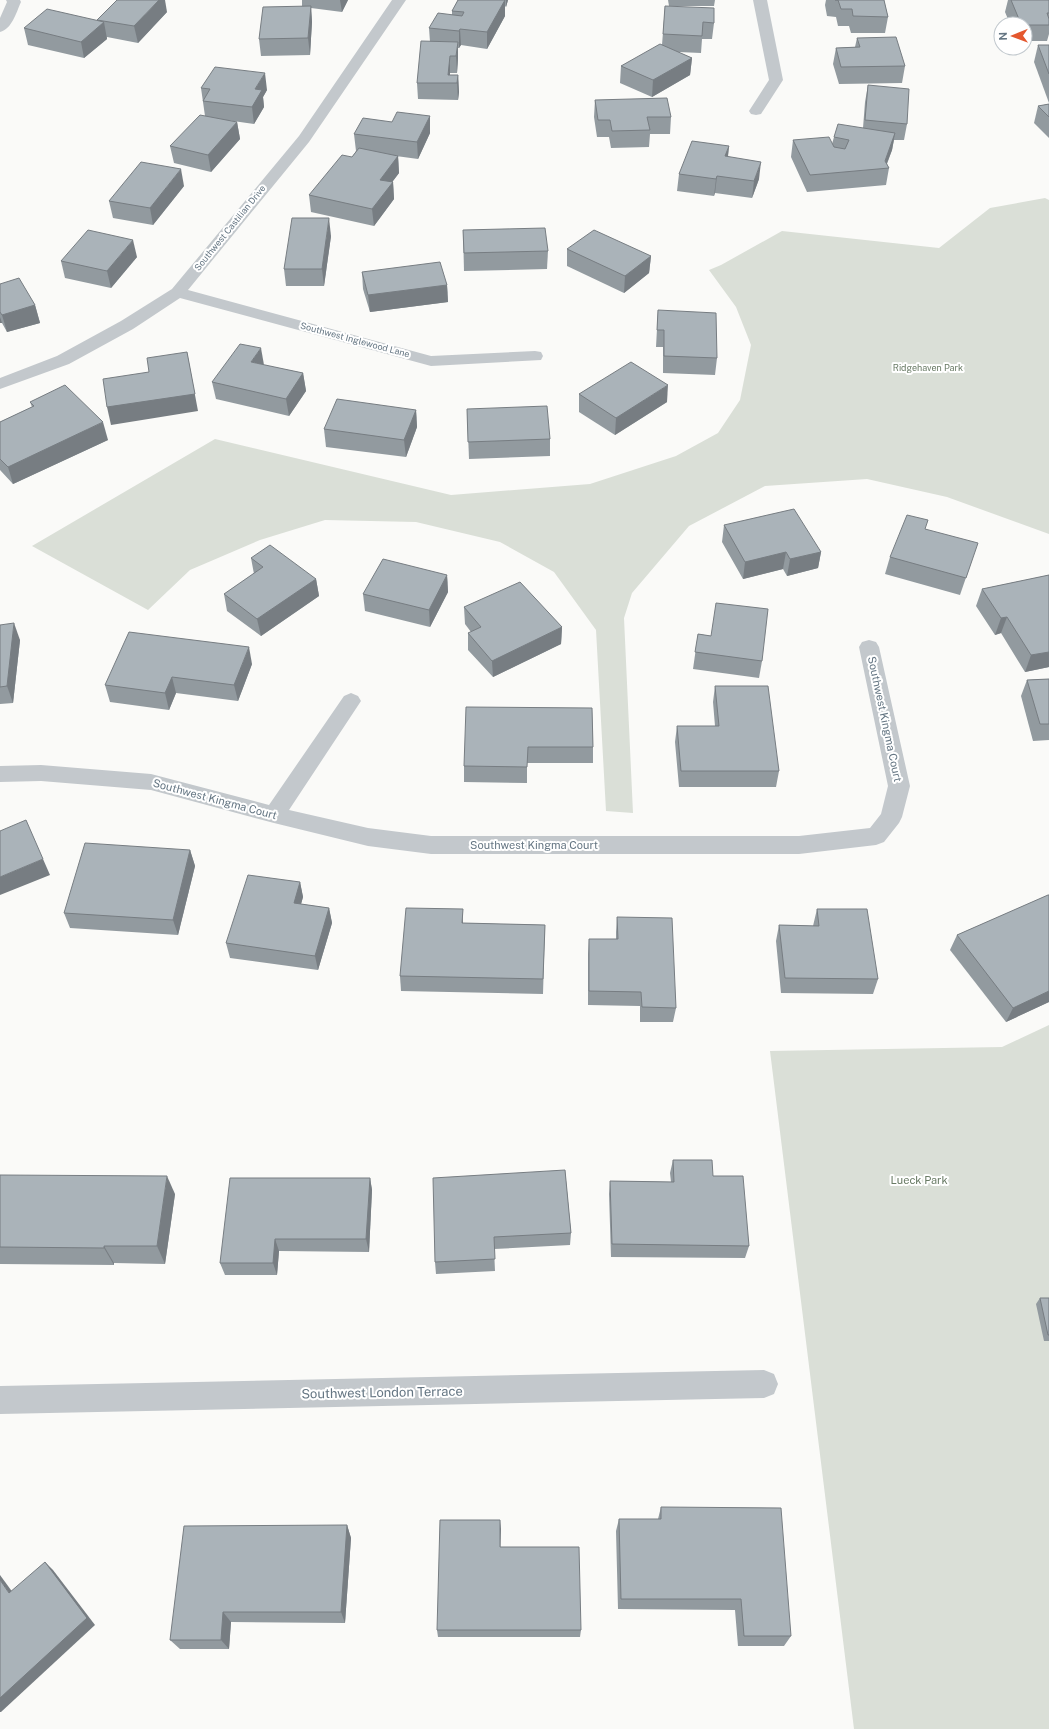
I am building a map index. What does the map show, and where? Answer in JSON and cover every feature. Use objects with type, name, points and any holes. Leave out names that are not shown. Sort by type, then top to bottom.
[{"type":"street","points":[[0,28],[3,26],[14,0]]},
{"type":"street","name":"Southwest Castilian Drive","points":[[0,384],[63,360],[127,325],[178,292],[304,139],[399,0]]},
{"type":"street","points":[[756,111],[776,80],[760,0]]},
{"type":"street","name":"Southwest Inglewood Lane","points":[[178,292],[431,361],[535,356]]},
{"type":"street","name":"Southwest Kingma Court","points":[[0,774],[41,773],[151,782],[274,815],[368,837],[431,845],[799,845],[876,836],[891,817],[900,786],[869,647]]},
{"type":"street","points":[[274,815],[351,700]]},
{"type":"street","name":"Southwest London Terrace","points":[[0,1400],[764,1384]]},
{"type":"green space","name":"Ridgehaven Park","points":[[1045,198],[1049,200],[1049,534],[947,497],[867,479],[765,486],[689,526],[632,593],[624,618],[633,813],[606,811],[596,630],[554,572],[500,542],[416,522],[325,520],[260,540],[190,570],[148,610],[32,546],[215,439],[451,495],[590,484],[676,456],[718,433],[740,400],[751,345],[736,307],[709,270],[721,265],[782,231],[939,248],[990,208]]},
{"type":"green space","name":"Lueck Park","points":[[1049,1025],[1049,1729],[854,1729],[770,1051],[1002,1047]]},
{"type":"building","points":[[117,0],[159,0],[134,26],[97,20]]},
{"type":"building","points":[[458,0],[505,0],[487,32],[429,28],[438,13],[462,16],[464,12],[452,11]]},
{"type":"building","points":[[838,0],[884,0],[888,17],[853,16],[852,9],[841,9]]},
{"type":"building","points":[[1011,0],[1049,0],[1049,13],[1047,13],[1049,25],[1033,25],[1033,16],[1018,16]]},
{"type":"building","points":[[311,6],[308,38],[259,39],[263,7]]},
{"type":"building","points":[[665,6],[714,8],[714,23],[703,22],[702,36],[663,34]]},
{"type":"building","points":[[47,9],[104,22],[81,42],[24,28]]},
{"type":"building","points":[[896,37],[905,66],[841,67],[836,48],[860,47],[857,38]]},
{"type":"building","points":[[421,41],[458,42],[456,56],[450,56],[448,75],[458,75],[457,83],[417,83]]},
{"type":"building","points":[[660,44],[692,58],[653,80],[621,66]]},
{"type":"building","points":[[1038,45],[1049,45],[1049,74]]},
{"type":"building","points":[[215,67],[265,73],[255,89],[262,90],[252,107],[203,101],[210,89],[201,88]]},
{"type":"building","points":[[868,85],[909,89],[907,124],[865,120]]},
{"type":"building","points":[[667,98],[671,117],[647,117],[650,130],[612,131],[610,120],[598,120],[595,100]]},
{"type":"building","points":[[1049,104],[1049,117],[1038,106]]},
{"type":"building","points":[[397,112],[430,116],[417,142],[354,134],[363,118],[392,122]]},
{"type":"building","points":[[200,115],[237,122],[208,155],[170,146]]},
{"type":"building","points":[[838,124],[895,133],[885,161],[889,168],[810,175],[793,140],[829,137],[834,147],[845,149],[849,140],[834,137]]},
{"type":"building","points":[[692,141],[729,146],[725,156],[761,162],[754,181],[717,176],[716,179],[679,174]]},
{"type":"building","points":[[359,148],[398,156],[380,180],[393,182],[372,209],[309,195],[342,155],[352,157]]},
{"type":"building","points":[[141,162],[181,169],[150,208],[109,201]]},
{"type":"building","points":[[292,218],[329,218],[322,269],[284,269]]},
{"type":"building","points":[[545,228],[548,251],[464,253],[463,230]]},
{"type":"building","points":[[88,230],[133,240],[107,271],[61,261]]},
{"type":"building","points":[[594,230],[651,256],[625,276],[567,249]]},
{"type":"building","points":[[440,262],[447,285],[368,295],[362,272]]},
{"type":"building","points":[[19,278],[35,305],[2,315],[0,312],[0,284]]},
{"type":"building","points":[[658,310],[716,313],[717,358],[664,356],[664,330],[657,330]]},
{"type":"building","points":[[240,344],[261,348],[251,362],[303,373],[286,399],[212,382]]},
{"type":"building","points":[[187,352],[195,394],[107,407],[103,379],[149,372],[147,358]]},
{"type":"building","points":[[631,362],[668,385],[616,418],[579,394]]},
{"type":"building","points":[[65,385],[103,422],[8,467],[0,459],[0,422],[34,406],[30,402]]},
{"type":"building","points":[[337,399],[416,410],[404,440],[324,429]]},
{"type":"building","points":[[547,406],[550,439],[468,442],[467,409]]},
{"type":"building","points":[[794,509],[821,552],[790,559],[786,552],[745,562],[724,525]]},
{"type":"building","points":[[907,515],[928,520],[925,529],[978,543],[966,578],[890,557]]},
{"type":"building","points":[[270,545],[316,579],[257,619],[224,594],[263,567],[251,558]]},
{"type":"building","points":[[383,559],[447,575],[429,610],[363,594]]},
{"type":"building","points":[[1049,575],[1049,652],[1031,655],[1007,617],[1001,618],[982,589]]},
{"type":"building","points":[[520,582],[562,627],[492,661],[468,633],[481,627],[464,607]]},
{"type":"building","points":[[716,603],[768,609],[762,661],[695,652],[698,634],[711,636]]},
{"type":"building","points":[[14,623],[7,686],[0,687],[0,625]]},
{"type":"building","points":[[129,632],[249,647],[234,685],[172,677],[165,693],[105,685]]},
{"type":"building","points":[[1049,679],[1049,724],[1040,724],[1027,680]]},
{"type":"building","points":[[715,686],[768,686],[779,771],[681,771],[677,726],[719,726]]},
{"type":"building","points":[[466,707],[592,708],[593,747],[528,747],[527,767],[464,766]]},
{"type":"building","points":[[26,820],[43,859],[0,877],[0,831]]},
{"type":"building","points":[[85,843],[190,850],[173,920],[64,913]]},
{"type":"building","points":[[248,875],[300,882],[294,903],[329,908],[315,956],[226,943]]},
{"type":"building","points":[[1048,895],[1049,991],[1013,1008],[957,935]]},
{"type":"building","points":[[406,908],[463,909],[462,923],[545,925],[543,979],[400,976]]},
{"type":"building","points":[[817,909],[867,909],[878,979],[785,978],[779,925],[819,926]]},
{"type":"building","points":[[617,917],[672,918],[676,1008],[642,1007],[641,992],[589,991],[589,939],[618,939]]},
{"type":"building","points":[[673,1160],[712,1160],[713,1176],[743,1176],[749,1246],[612,1244],[610,1181],[674,1182]]},
{"type":"building","points":[[565,1170],[571,1233],[494,1237],[495,1259],[435,1262],[433,1178]]},
{"type":"building","points":[[0,1175],[167,1176],[157,1246],[104,1246],[104,1248],[0,1247]]},
{"type":"building","points":[[230,1178],[370,1178],[366,1239],[275,1239],[273,1263],[220,1263]]},
{"type":"building","points":[[1040,1298],[1049,1298],[1049,1335],[1048,1335]]},
{"type":"building","points":[[661,1507],[781,1508],[791,1636],[744,1636],[741,1599],[621,1599],[619,1519],[661,1519]]},
{"type":"building","points":[[440,1520],[500,1520],[500,1547],[579,1547],[581,1630],[437,1630]]},
{"type":"building","points":[[347,1525],[341,1612],[223,1612],[221,1640],[170,1640],[184,1526]]},
{"type":"building","points":[[45,1562],[87,1618],[0,1698],[0,1580],[9,1593]]}]
